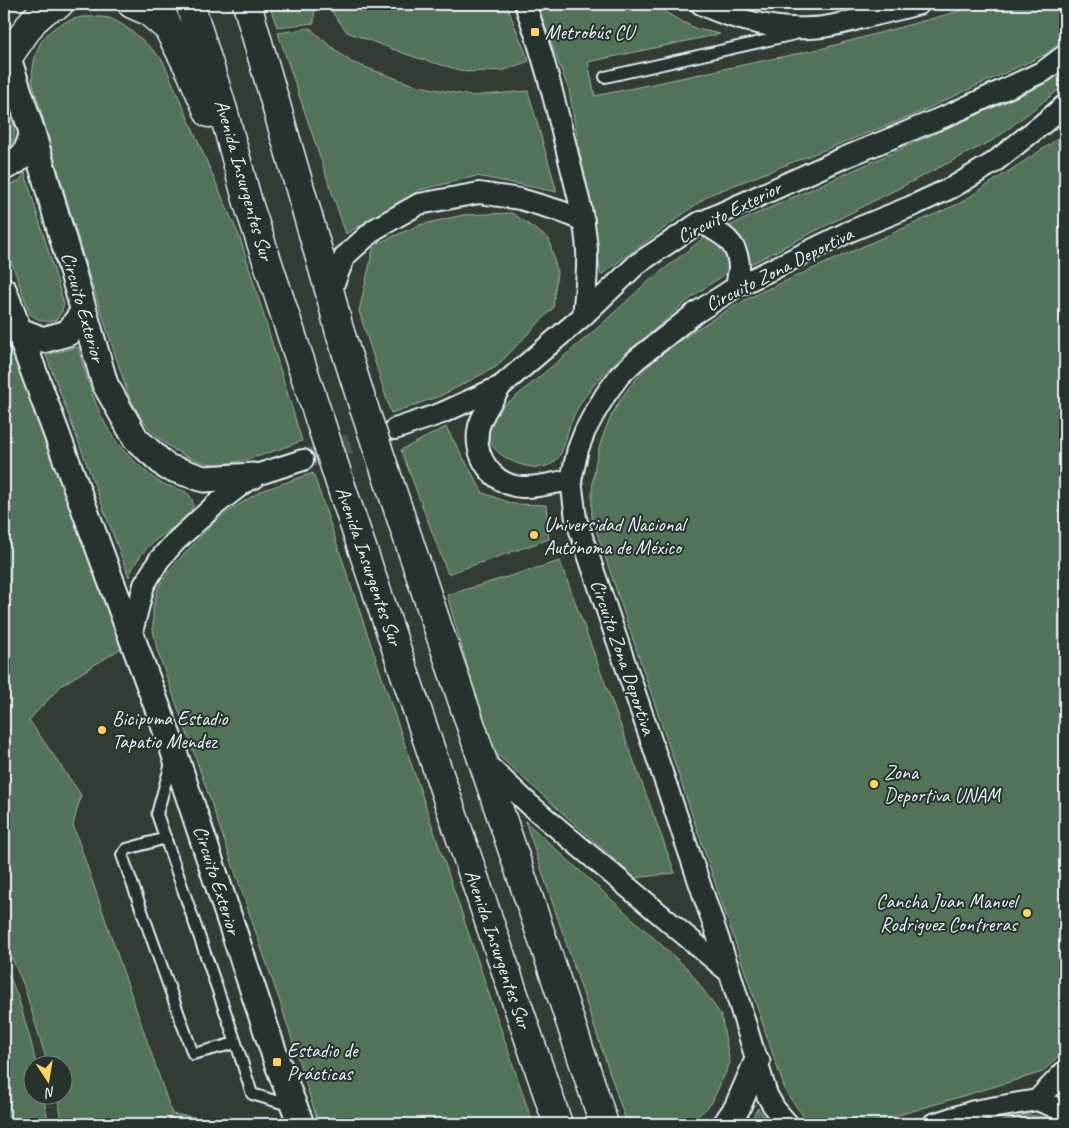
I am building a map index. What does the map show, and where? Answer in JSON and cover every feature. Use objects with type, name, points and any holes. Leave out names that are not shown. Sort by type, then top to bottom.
[{"type":"main road","points":[[6,52],[33,21],[48,8],[59,4]]},
{"type":"main road","points":[[132,4],[148,10],[168,28]]},
{"type":"main road","points":[[158,4],[191,72],[248,203]]},
{"type":"main road","name":"Avenida Insurgentes Sur","points":[[190,4],[223,110],[248,203],[558,1124]]},
{"type":"main road","points":[[247,4],[330,294],[338,329],[604,1124]]},
{"type":"street","points":[[525,4],[536,32],[548,76],[584,221],[587,281],[583,316]]},
{"type":"street","points":[[701,4],[756,23],[782,27],[810,28],[842,24],[919,4]]},
{"type":"street","name":"Circuito Exterior","points":[[6,52],[32,132],[105,384],[136,440],[168,467],[204,479],[253,476],[303,460]]},
{"type":"street","name":"Circuito Exterior","points":[[395,429],[442,413],[501,386],[583,316],[637,264],[700,222],[843,158],[953,113],[1044,71],[1065,55]]},
{"type":"street","name":"Circuito Zona Deportiva","points":[[788,1124],[775,1109],[767,1095],[730,973],[576,519],[572,480],[578,450],[594,414],[620,375],[637,359],[694,314],[736,286],[848,232],[953,187],[993,163],[1065,105]]},
{"type":"street","points":[[4,168],[20,159],[27,151],[32,132]]},
{"type":"street","points":[[330,294],[346,256],[375,229],[419,204],[479,193],[520,199],[560,211],[584,221]]},
{"type":"street","points":[[700,222],[726,236],[733,245],[738,256],[739,268],[736,286]]},
{"type":"street","name":"Circuito Exterior","points":[[4,291],[174,752],[277,1062],[298,1116]]},
{"type":"street","points":[[18,330],[43,340],[68,333],[84,311]]},
{"type":"street","points":[[501,386],[480,424],[477,435],[481,457],[486,466],[502,481],[522,487],[572,480]]},
{"type":"street","name":"Circuito Exterior","points":[[131,636],[144,585],[160,560],[175,542],[214,506],[253,476]]},
{"type":"street","points":[[481,759],[530,805],[730,973]]},
{"type":"street","points":[[726,1124],[738,1108],[757,1062]]},
{"type":"street","points":[[1037,1100],[1065,1071]]},
{"type":"street","points":[[933,1124],[974,1111],[1037,1100],[1065,1113]]},
{"type":"lane","points":[[605,77],[842,24]]},
{"type":"lane","points":[[174,752],[157,814],[236,1042],[252,1094],[298,1116]]},
{"type":"lane","points":[[166,838],[127,849],[122,855],[193,1054],[236,1042]]},
{"type":"green space","points":[[269,4],[315,4],[314,23],[277,27]]},
{"type":"green space","points":[[326,4],[506,4],[529,61],[505,70],[467,72],[414,57],[347,32]]},
{"type":"green space","points":[[536,4],[652,4],[697,29],[720,34],[588,62],[595,96],[824,48],[985,4],[1065,4],[1065,38],[1046,54],[911,116],[709,195],[601,275],[569,90]]},
{"type":"green space","points":[[82,17],[106,17],[116,21],[138,36],[163,61],[240,238],[302,441],[241,461],[211,464],[191,458],[171,448],[148,427],[130,398],[88,272],[32,81],[35,57],[44,38],[59,25]]},
{"type":"green space","points":[[310,28],[351,62],[414,85],[471,96],[528,91],[557,192],[477,176],[420,190],[346,234],[278,33]]},
{"type":"green space","points":[[1065,72],[1065,85],[995,139],[747,266],[740,240],[727,227],[1039,87]]},
{"type":"green space","points":[[4,95],[15,134],[10,148],[4,154]]},
{"type":"green space","name":"Zona Deportiva UNAM","points":[[1065,133],[1065,1049],[1043,1072],[869,1124],[815,1124],[808,1122],[786,1093],[592,518],[594,474],[598,453],[604,432],[624,394],[638,377],[669,348],[705,324],[763,291],[960,203]]},
{"type":"green space","points":[[25,173],[64,304],[61,313],[56,320],[52,321],[42,321],[30,314],[4,241],[4,186],[19,181]]},
{"type":"green space","points":[[512,213],[549,239],[557,272],[553,308],[496,367],[440,396],[391,413],[359,311],[374,245],[419,225],[463,215]]},
{"type":"green space","points":[[706,236],[728,250],[731,271],[685,303],[599,379],[576,410],[562,451],[557,459],[547,466],[531,467],[513,462],[498,452],[493,447],[489,435],[492,422],[498,410],[601,325],[643,286]]},
{"type":"green space","points":[[4,323],[125,646],[62,685],[29,720],[81,795],[73,825],[172,1114],[242,1124],[63,1124],[59,1106],[72,1106],[72,1056],[45,1056],[24,986],[4,940]]},
{"type":"green space","points":[[78,347],[92,394],[113,437],[134,461],[151,476],[161,483],[186,492],[190,496],[193,505],[192,510],[185,519],[146,549],[138,559],[129,577],[46,355]]},
{"type":"green space","points":[[446,427],[483,493],[513,504],[546,505],[549,539],[448,574],[401,450]]},
{"type":"green space","points":[[313,473],[533,1124],[324,1124],[316,1116],[281,1005],[157,650],[153,629],[153,607],[158,588],[170,569],[217,520],[235,507],[261,491]]},
{"type":"green space","points":[[560,561],[675,873],[635,878],[491,749],[447,595]]},
{"type":"green space","points":[[525,821],[689,970],[721,1015],[730,1063],[711,1104],[689,1124],[627,1124]]},
{"type":"green space","points":[[4,964],[17,994],[34,1056],[22,1056],[22,1106],[45,1106],[49,1124],[4,1124]]},
{"type":"green space","points":[[758,1108],[769,1124],[748,1124]]},
{"type":"green space","points":[[1024,1115],[1043,1117],[1061,1124],[993,1124]]},
{"type":"tunnel","points":[[303,460],[386,432]]},
{"type":"place","name":"Metrobús CU","points":[[535,32]]},
{"type":"place","name":"Universidad Nacional Autónoma de México","points":[[534,535]]},
{"type":"place","name":"Bicipuma Estadio Tapatio Mendez","points":[[102,730]]},
{"type":"place","name":"Zona Deportiva UNAM","points":[[874,784]]},
{"type":"place","name":"Cancha Juan Manuel Rodriguez Contreras","points":[[1027,913]]},
{"type":"place","name":"Estadio de Prácticas","points":[[277,1062]]}]
